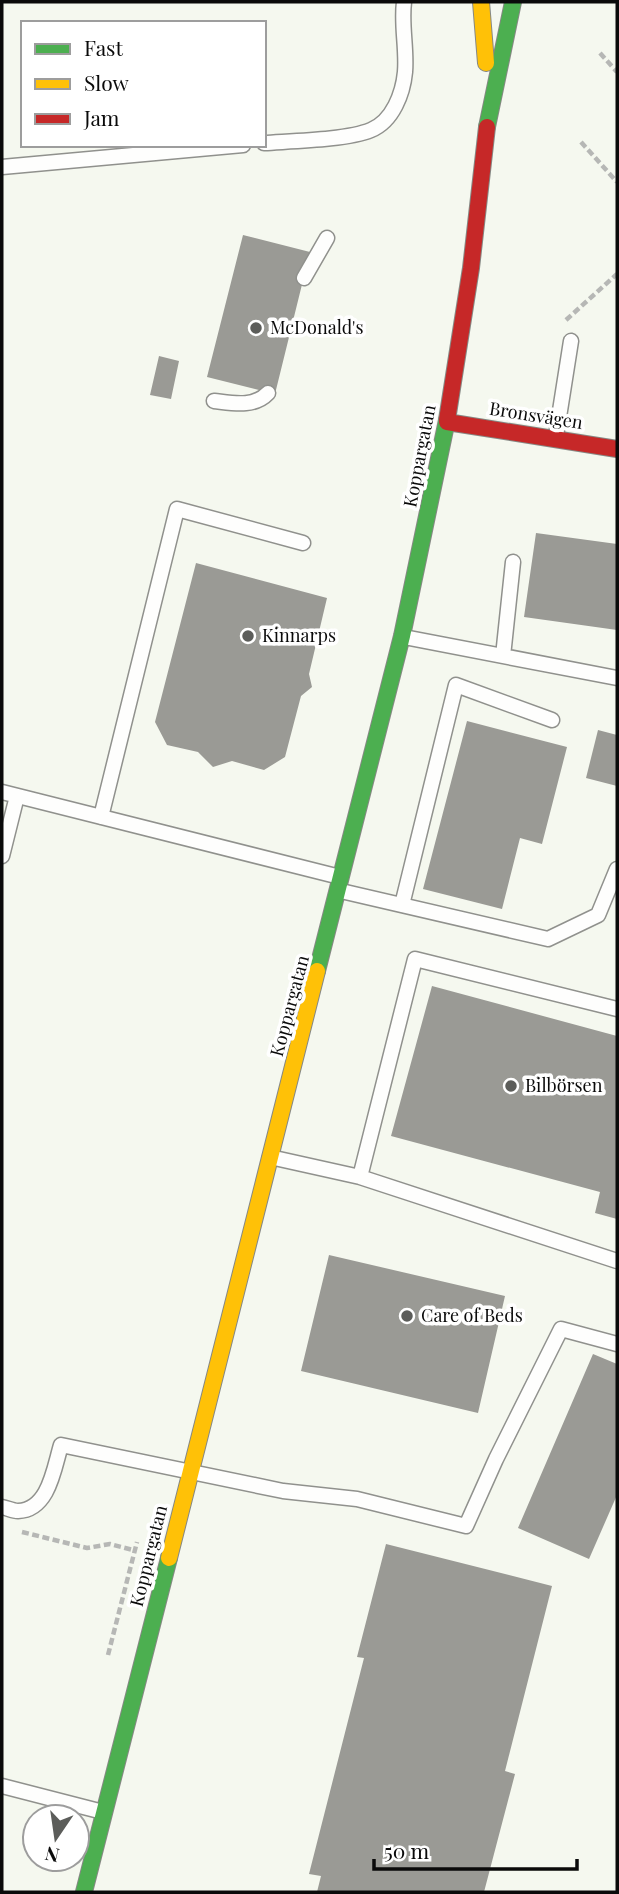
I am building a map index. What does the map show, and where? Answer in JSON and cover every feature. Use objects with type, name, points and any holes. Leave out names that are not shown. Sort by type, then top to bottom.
[{"type":"street","name":"Koppargatan","points":[[481,2],[488,121]]},
{"type":"street","name":"Koppargatan","points":[[84,1892],[402,636],[447,422],[471,268],[488,121],[513,2]]},
{"type":"street","name":"Bronsvägen","points":[[447,422],[617,449]]},
{"type":"lane","points":[[266,143],[372,130],[390,116],[401,96],[405,72],[404,2]]},
{"type":"lane","points":[[2,167],[221,147]]},
{"type":"lane","points":[[304,278],[327,238]]},
{"type":"lane","points":[[556,438],[571,341]]},
{"type":"lane","points":[[214,401],[246,403],[262,399],[268,393]]},
{"type":"lane","points":[[100,817],[177,509],[303,543]]},
{"type":"lane","points":[[503,656],[513,562]]},
{"type":"lane","points":[[402,636],[617,678]]},
{"type":"lane","points":[[402,905],[456,685],[552,720]]},
{"type":"lane","points":[[2,792],[341,884],[402,905],[548,939],[598,915],[617,869]]},
{"type":"lane","points":[[2,856],[17,796]]},
{"type":"lane","points":[[360,1177],[415,959],[617,1009]]},
{"type":"lane","points":[[271,1157],[360,1177],[617,1261]]},
{"type":"lane","points":[[2,1507],[18,1511],[35,1506],[47,1491],[61,1445],[283,1491],[358,1499],[467,1525],[496,1459],[561,1329],[617,1344]]},
{"type":"lane","points":[[2,1786],[104,1813]]},
{"type":"path","points":[[600,53],[617,72]]},
{"type":"path","points":[[581,142],[617,182]]},
{"type":"path","points":[[562,323],[617,274]]},
{"type":"path","points":[[13,1530],[87,1548],[110,1544],[133,1550]]},
{"type":"building","name":"McDonald's","points":[[243,235],[310,252],[275,394],[207,377]]},
{"type":"building","points":[[159,356],[179,361],[171,399],[150,395]]},
{"type":"building","points":[[536,533],[617,544],[617,630],[524,617]]},
{"type":"building","name":"Kinnarps","points":[[196,563],[327,598],[309,674],[312,687],[301,696],[285,757],[264,770],[232,761],[213,767],[198,752],[167,745],[155,722]]},
{"type":"building","points":[[467,721],[567,747],[542,844],[520,838],[502,909],[423,889]]},
{"type":"building","points":[[598,730],[617,735],[617,786],[586,778]]},
{"type":"building","name":"Bilbörsen","points":[[432,986],[617,1036],[617,1219],[595,1213],[600,1192],[391,1136]]},
{"type":"building","name":"Care of Beds","points":[[329,1255],[505,1296],[478,1413],[301,1371]]},
{"type":"building","points":[[593,1354],[617,1364],[617,1495],[589,1559],[518,1528]]},
{"type":"building","points":[[386,1544],[552,1586],[505,1771],[515,1774],[484,1892],[317,1892],[321,1876],[309,1874],[364,1658],[357,1657]]},
{"type":"traffic: fast","points":[[487,127],[513,2]]},
{"type":"traffic: fast","points":[[317,971],[402,636],[447,420]]},
{"type":"traffic: fast","points":[[84,1892],[169,1558]]},
{"type":"traffic: slow","points":[[481,2],[486,63]]},
{"type":"traffic: slow","points":[[169,1558],[317,971]]},
{"type":"traffic: jam","points":[[447,420],[471,268],[487,127]]},
{"type":"traffic: jam","points":[[447,422],[617,449]]},
{"type":"place","name":"McDonald's","points":[[256,328]]},
{"type":"place","name":"Kinnarps","points":[[248,636]]},
{"type":"place","name":"Bilbörsen","points":[[511,1086]]},
{"type":"place","name":"Care of Beds","points":[[407,1316]]}]
